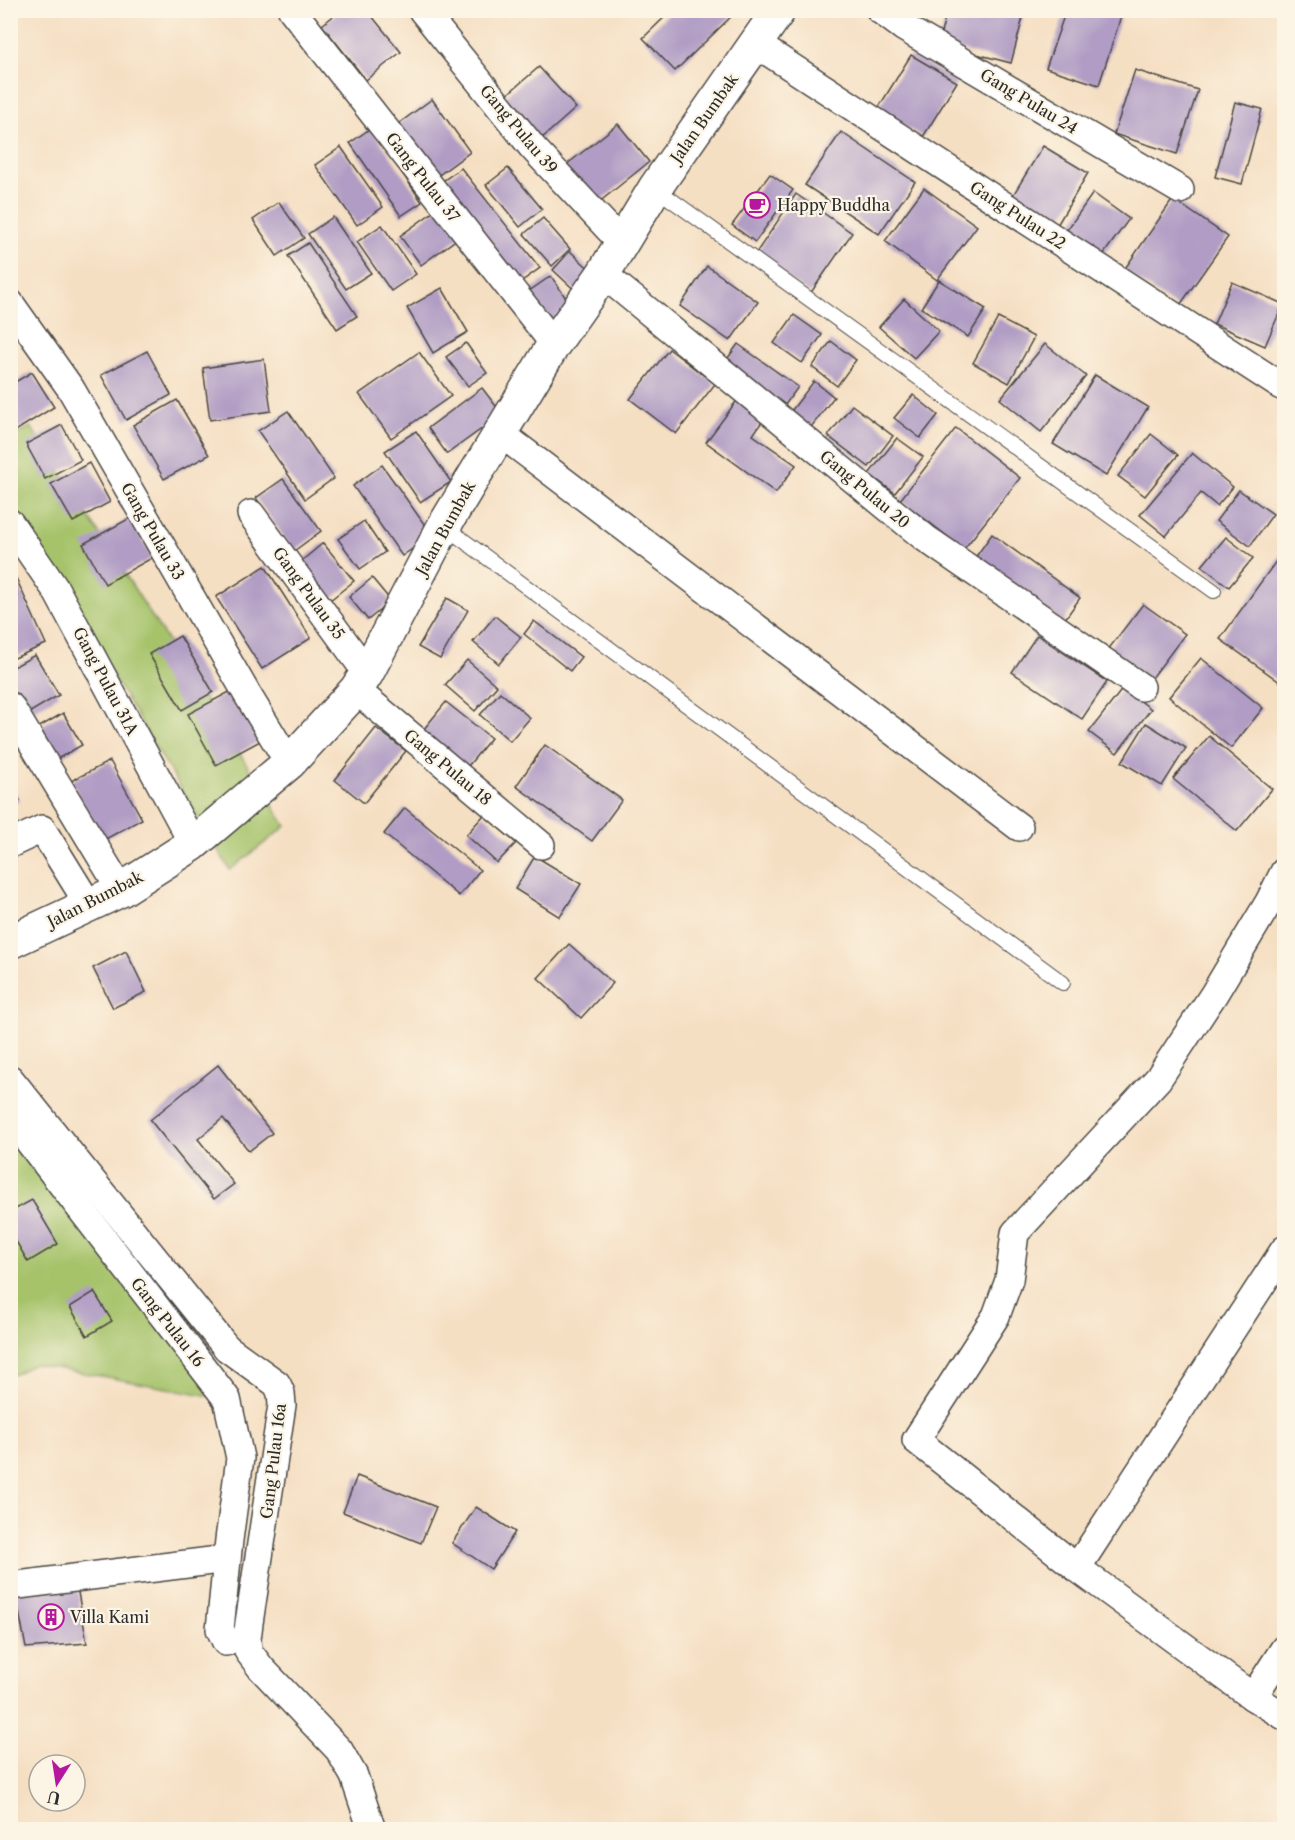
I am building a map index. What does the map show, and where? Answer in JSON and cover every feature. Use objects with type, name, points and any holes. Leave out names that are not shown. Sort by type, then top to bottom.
[{"type":"street","name":"Gang Pulau 37","points":[[292,10],[554,344]]},
{"type":"street","name":"Gang Pulau 39","points":[[422,10],[533,148],[622,243]]},
{"type":"street","name":"Jalan Bumbak","points":[[10,942],[121,890],[193,844],[289,763],[361,681],[444,526],[554,344],[603,274],[655,188],[779,10]]},
{"type":"street","name":"Gang Pulau 24","points":[[880,10],[913,33],[1180,190]]},
{"type":"street","name":"Gang Pulau 22","points":[[756,44],[1281,386]]},
{"type":"street","name":"Gang Pulau 20","points":[[603,274],[925,538],[1141,687]]},
{"type":"street","name":"Gang Pulau 33","points":[[10,303],[71,389],[289,763]]},
{"type":"street","points":[[500,433],[1019,827]]},
{"type":"street","name":"Gang Pulau 35","points":[[251,514],[361,681]]},
{"type":"street","name":"Gang Pulau 31A","points":[[10,524],[56,590],[193,844]]},
{"type":"street","name":"Gang Pulau 18","points":[[361,681],[542,845]]},
{"type":"street","points":[[10,706],[121,890]]},
{"type":"street","points":[[10,844],[42,829],[89,905]]},
{"type":"street","points":[[1284,872],[1269,902],[1214,994],[1158,1079],[1015,1233],[1009,1280],[996,1316],[916,1440],[1077,1568],[1284,1716]]},
{"type":"street","name":"Gang Pulau 16a","points":[[10,1079],[227,1348],[277,1384],[281,1393],[282,1405],[249,1623],[247,1639],[249,1651],[261,1668],[347,1760],[372,1830]]},
{"type":"street","name":"Gang Pulau 16","points":[[10,1117],[227,1399],[240,1458],[220,1629],[226,1642]]},
{"type":"street","points":[[1077,1568],[1284,1250]]},
{"type":"street","points":[[10,1586],[227,1559]]},
{"type":"street","points":[[1253,1696],[1284,1649]]},
{"type":"lane","points":[[655,188],[1214,591]]},
{"type":"lane","points":[[444,526],[1063,983]]},
{"type":"green space","points":[[31,427],[286,826],[230,870],[11,508],[11,436]]},
{"type":"green space","points":[[10,1125],[227,1399],[34,1364],[11,1376]]},
{"type":"building","points":[[341,10],[367,10],[401,52],[366,80],[322,25]]},
{"type":"building","points":[[672,10],[738,10],[675,71],[643,38]]},
{"type":"building","points":[[947,10],[1025,10],[1011,63],[938,44]]},
{"type":"building","points":[[1066,10],[1123,10],[1099,85],[1046,68]]},
{"type":"building","points":[[911,55],[957,82],[923,137],[877,110]]},
{"type":"building","points":[[539,67],[576,108],[540,140],[503,98]]},
{"type":"building","points":[[1135,70],[1198,90],[1177,154],[1114,134]]},
{"type":"building","points":[[432,99],[470,152],[432,180],[394,127]]},
{"type":"building","points":[[1235,102],[1262,109],[1242,184],[1215,177]]},
{"type":"building","points":[[618,124],[649,162],[593,207],[561,169]]},
{"type":"building","points":[[371,128],[422,202],[401,216],[350,143]]},
{"type":"building","points":[[841,132],[915,182],[879,234],[805,185]]},
{"type":"building","points":[[1043,146],[1088,173],[1056,227],[1010,200]]},
{"type":"building","points":[[341,147],[383,207],[357,225],[315,165]]},
{"type":"building","points":[[461,168],[540,268],[515,286],[436,186]]},
{"type":"building","points":[[508,168],[542,209],[520,227],[486,185]]},
{"type":"building","points":[[770,174],[793,190],[755,242],[732,225]]},
{"type":"building","points":[[924,188],[977,226],[937,280],[885,241]]},
{"type":"building","points":[[1093,193],[1129,219],[1103,255],[1067,230]]},
{"type":"building","points":[[796,194],[852,233],[810,294],[754,256]]},
{"type":"building","points":[[1173,199],[1228,237],[1178,308],[1124,270]]},
{"type":"building","points":[[279,202],[304,238],[277,256],[253,220]]},
{"type":"building","points":[[440,207],[461,236],[421,265],[400,236]]},
{"type":"building","points":[[333,217],[371,273],[346,289],[308,234]]},
{"type":"building","points":[[543,218],[570,249],[552,266],[524,234]]},
{"type":"building","points":[[382,225],[416,274],[391,291],[357,242]]},
{"type":"building","points":[[308,243],[357,316],[337,329],[288,256]]},
{"type":"building","points":[[570,251],[599,278],[582,297],[553,270]]},
{"type":"building","points":[[707,266],[758,302],[730,341],[680,306]]},
{"type":"building","points":[[551,276],[572,307],[543,327],[522,296]]},
{"type":"building","points":[[939,280],[986,309],[968,337],[921,308]]},
{"type":"building","points":[[1232,282],[1283,304],[1265,346],[1214,324]]},
{"type":"building","points":[[442,288],[468,332],[433,353],[407,308]]},
{"type":"building","points":[[904,299],[939,331],[914,358],[879,327]]},
{"type":"building","points":[[794,315],[822,335],[802,363],[774,343]]},
{"type":"building","points":[[998,318],[1034,337],[1009,383],[973,363]]},
{"type":"building","points":[[831,341],[856,360],[837,386],[812,367]]},
{"type":"building","points":[[466,343],[487,373],[468,386],[446,357]]},
{"type":"building","points":[[738,344],[798,387],[785,405],[725,362]]},
{"type":"building","points":[[1045,344],[1086,376],[1041,432],[1000,399]]},
{"type":"building","points":[[669,349],[715,384],[676,434],[630,399]]},
{"type":"building","points":[[147,351],[171,395],[126,420],[101,375]]},
{"type":"building","points":[[419,352],[451,396],[391,438],[359,394]]},
{"type":"building","points":[[264,359],[271,411],[210,420],[203,368]]},
{"type":"building","points":[[32,372],[54,407],[12,433],[10,430],[10,385]]},
{"type":"building","points":[[1095,375],[1148,407],[1106,476],[1053,444]]},
{"type":"building","points":[[814,381],[834,397],[805,435],[785,419]]},
{"type":"building","points":[[482,388],[502,414],[447,454],[428,428]]},
{"type":"building","points":[[741,395],[767,414],[753,435],[796,465],[776,493],[706,442]]},
{"type":"building","points":[[913,395],[938,415],[920,438],[894,418]]},
{"type":"building","points":[[177,400],[209,455],[164,479],[133,425]]},
{"type":"building","points":[[852,405],[893,436],[869,467],[828,436]]},
{"type":"building","points":[[288,411],[334,478],[305,499],[258,431]]},
{"type":"building","points":[[62,425],[81,460],[45,479],[26,444]]},
{"type":"building","points":[[956,428],[1020,478],[964,549],[900,500]]},
{"type":"building","points":[[416,431],[451,482],[420,502],[385,451]]},
{"type":"building","points":[[1151,434],[1178,455],[1145,496],[1118,476]]},
{"type":"building","points":[[897,438],[923,457],[895,493],[869,474]]},
{"type":"building","points":[[1192,453],[1233,487],[1217,506],[1201,493],[1166,536],[1140,515]]},
{"type":"building","points":[[89,463],[110,502],[73,522],[51,484]]},
{"type":"building","points":[[382,465],[432,535],[402,556],[353,486]]},
{"type":"building","points":[[283,479],[321,531],[294,551],[256,498]]},
{"type":"building","points":[[1239,490],[1273,514],[1250,546],[1216,521]]},
{"type":"building","points":[[130,518],[152,558],[105,584],[83,544]]},
{"type":"building","points":[[364,521],[385,552],[360,569],[338,539]]},
{"type":"building","points":[[992,534],[1080,598],[1060,626],[972,562]]},
{"type":"building","points":[[1226,537],[1253,558],[1229,587],[1202,566]]},
{"type":"building","points":[[323,543],[354,581],[329,601],[299,563]]},
{"type":"building","points":[[1284,550],[1284,685],[1220,639]]},
{"type":"building","points":[[265,566],[311,638],[262,669],[216,597]]},
{"type":"building","points":[[16,578],[46,644],[10,660],[10,580]]},
{"type":"building","points":[[372,578],[391,601],[368,620],[349,597]]},
{"type":"building","points":[[447,598],[468,610],[440,659],[418,647]]},
{"type":"building","points":[[1143,604],[1185,634],[1149,682],[1107,651]]},
{"type":"building","points":[[495,616],[521,637],[499,664],[473,642]]},
{"type":"building","points":[[534,621],[581,657],[570,671],[524,634]]},
{"type":"building","points":[[1037,635],[1107,682],[1082,719],[1012,672]]},
{"type":"building","points":[[180,636],[213,692],[182,710],[149,654]]},
{"type":"building","points":[[35,655],[59,695],[22,717],[10,698],[10,669]]},
{"type":"building","points":[[1201,658],[1263,708],[1231,748],[1169,697]]},
{"type":"building","points":[[467,660],[497,686],[475,711],[445,685]]},
{"type":"building","points":[[1123,688],[1151,709],[1117,753],[1089,732]]},
{"type":"building","points":[[235,689],[262,740],[216,765],[188,714]]},
{"type":"building","points":[[500,692],[530,718],[510,741],[480,715]]},
{"type":"building","points":[[446,702],[491,738],[464,771],[419,735]]},
{"type":"building","points":[[63,713],[82,745],[50,763],[31,732]]},
{"type":"building","points":[[1146,723],[1186,748],[1162,786],[1122,762]]},
{"type":"building","points":[[376,728],[406,751],[364,803],[335,780]]},
{"type":"building","points":[[1209,736],[1272,789],[1237,831],[1173,779]]},
{"type":"building","points":[[545,745],[622,800],[592,841],[516,786]]},
{"type":"building","points":[[110,761],[142,819],[104,840],[71,781]]},
{"type":"building","points":[[10,782],[20,801],[10,806]]},
{"type":"building","points":[[405,808],[480,870],[459,896],[384,834]]},
{"type":"building","points":[[484,815],[516,843],[497,863],[466,835]]},
{"type":"building","points":[[535,856],[581,884],[560,917],[515,889]]},
{"type":"building","points":[[569,944],[613,983],[581,1018],[538,978]]},
{"type":"building","points":[[126,951],[146,992],[113,1008],[93,968]]},
{"type":"building","points":[[218,1065],[272,1133],[249,1151],[223,1118],[198,1139],[234,1184],[214,1199],[150,1120]]},
{"type":"building","points":[[32,1200],[58,1244],[28,1262],[10,1231],[10,1212]]},
{"type":"building","points":[[94,1292],[112,1321],[87,1336],[70,1307]]},
{"type":"building","points":[[357,1476],[436,1507],[421,1543],[343,1512]]},
{"type":"building","points":[[476,1507],[515,1532],[491,1569],[452,1543]]},
{"type":"building","name":"Villa Kami","points":[[76,1581],[87,1643],[26,1648],[15,1591]]},
{"type":"place","name":"Happy Buddha","points":[[757,205]]},
{"type":"place","name":"Villa Kami","points":[[51,1617]]}]
